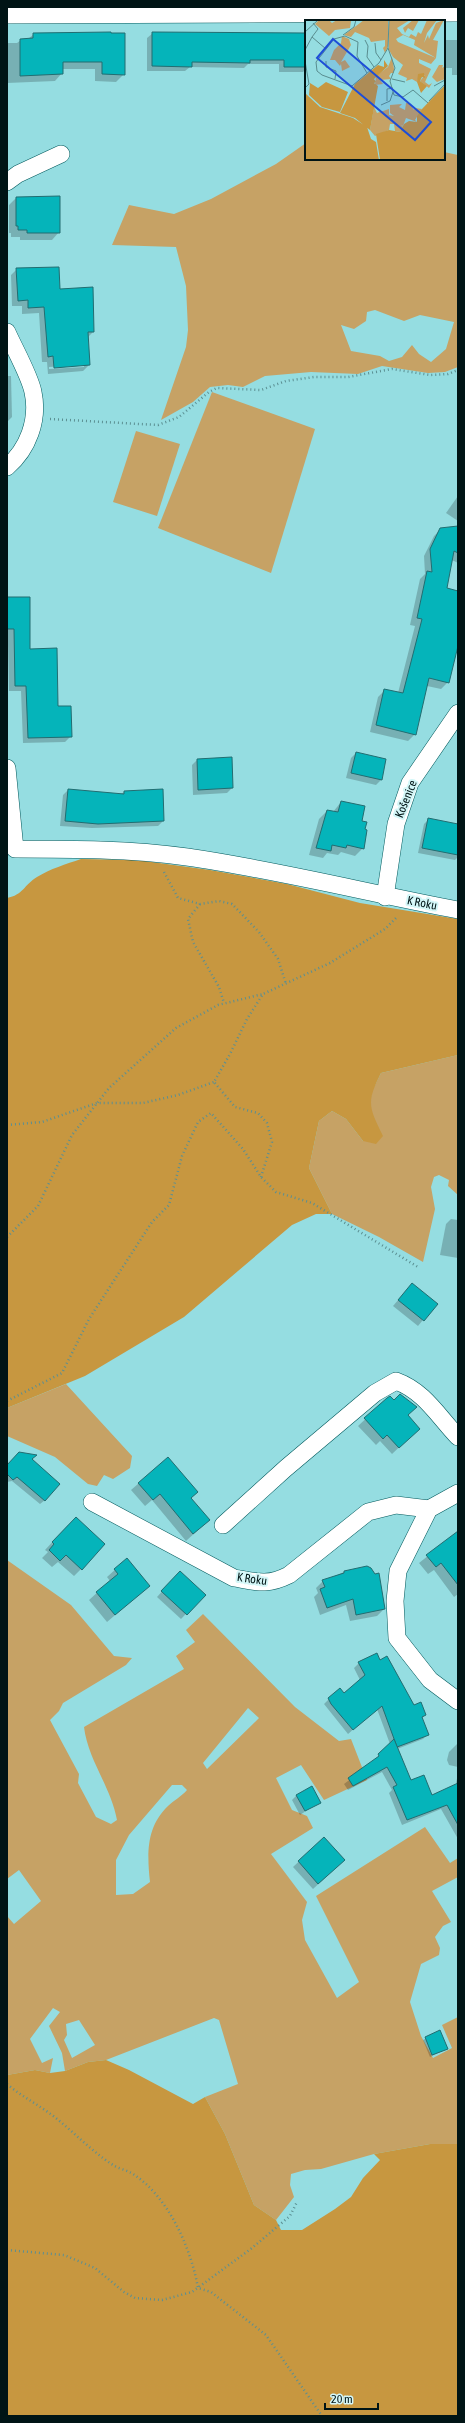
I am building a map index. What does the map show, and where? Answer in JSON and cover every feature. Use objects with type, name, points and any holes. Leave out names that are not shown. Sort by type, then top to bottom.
[{"type":"street","points":[[7,15],[248,10],[458,13]]},
{"type":"street","points":[[7,182],[18,174],[61,154]]},
{"type":"street","points":[[7,332],[34,392],[33,427],[20,456],[7,467]]},
{"type":"street","name":"Košenice","points":[[385,897],[396,824],[410,783],[458,713]]},
{"type":"street","name":"K Roku","points":[[7,768],[15,849],[92,849],[186,857],[304,877],[385,897],[458,910]]},
{"type":"street","points":[[223,1525],[286,1468],[369,1398],[396,1380],[410,1386],[425,1398],[458,1438]]},
{"type":"street","points":[[458,1493],[430,1509],[398,1571],[395,1601],[397,1638],[430,1680],[458,1701]]},
{"type":"street","name":"K Roku","points":[[92,1502],[234,1578],[275,1583],[289,1575],[368,1512],[396,1505],[430,1509]]},
{"type":"path","points":[[33,418],[140,426],[158,425],[179,417],[216,388],[261,390],[286,380],[314,377],[348,377],[392,369],[430,375],[448,374],[458,370]]},
{"type":"path","points":[[162,867],[168,883],[178,898],[200,904],[219,901],[232,904],[247,918],[278,959],[286,984]]},
{"type":"path","points":[[200,904],[188,919],[193,942],[219,987],[224,1003]]},
{"type":"path","points":[[7,1237],[38,1206],[72,1135],[109,1088],[176,1028],[224,1003],[263,994],[330,962],[385,929],[400,914]]},
{"type":"path","points":[[7,1125],[42,1122],[97,1103],[143,1103],[178,1095],[214,1082],[230,1054],[246,1019],[263,994]]},
{"type":"path","points":[[214,1082],[235,1107],[258,1113],[267,1123],[272,1142],[261,1177]]},
{"type":"path","points":[[7,1401],[62,1373],[89,1319],[152,1222],[169,1205],[182,1156],[198,1122],[211,1113],[243,1149],[261,1177],[276,1192],[312,1203],[418,1267]]},
{"type":"path","points":[[7,2084],[16,2092],[51,2114],[114,2165],[133,2174],[159,2198],[172,2215],[195,2271],[198,2288]]},
{"type":"path","points":[[7,2250],[64,2255],[96,2268],[124,2292],[135,2298],[162,2300],[192,2292],[198,2288],[252,2248],[290,2216],[297,2202]]},
{"type":"path","points":[[198,2288],[211,2292],[266,2335],[322,2416]]},
{"type":"shaded area","points":[[305,144],[305,160],[445,160],[445,152],[458,155],[458,367],[445,372],[428,373],[382,366],[358,374],[311,372],[265,376],[243,387],[228,385],[210,387],[193,402],[161,420],[186,347],[188,330],[186,286],[176,247],[112,245],[129,205],[174,214],[211,199],[276,164]],"holes":[[[375,310],[404,321],[420,315],[454,322],[446,349],[431,362],[419,354],[412,345],[402,357],[389,361],[380,356],[351,351],[341,325],[354,329],[366,321],[367,312]]]},
{"type":"shaded area","points":[[212,392],[315,429],[271,573],[158,528]]},
{"type":"shaded area","points":[[136,431],[180,444],[157,516],[113,502]]},
{"type":"shaded area","points":[[81,859],[137,860],[210,870],[287,884],[360,903],[458,919],[458,1055],[381,1073],[371,1098],[372,1111],[383,1136],[376,1144],[363,1141],[346,1119],[332,1111],[319,1121],[309,1168],[332,1214],[316,1214],[292,1225],[184,1317],[85,1376],[7,1408],[7,898],[17,895],[42,874]]},
{"type":"shaded area","points":[[458,1055],[458,1195],[448,1186],[449,1180],[439,1175],[434,1177],[431,1187],[435,1209],[423,1262],[379,1237],[332,1214],[309,1168],[319,1121],[332,1111],[346,1119],[363,1141],[372,1091],[381,1073]]},
{"type":"shaded area","points":[[66,1384],[132,1456],[130,1468],[113,1479],[104,1475],[97,1486],[88,1484],[55,1457],[7,1436],[7,1408]]},
{"type":"shaded area","points":[[7,1560],[71,1605],[114,1656],[132,1658],[126,1665],[63,1703],[59,1711],[50,1720],[79,1774],[78,1783],[96,1817],[111,1824],[117,1820],[114,1808],[90,1751],[84,1727],[184,1669],[176,1656],[195,1642],[186,1630],[203,1614],[295,1707],[339,1741],[351,1739],[367,1780],[324,1800],[301,1765],[276,1778],[292,1810],[307,1816],[313,1828],[271,1854],[307,1902],[302,1920],[305,1940],[337,1998],[359,1982],[316,1896],[425,1827],[450,1863],[458,1858],[458,1877],[432,1891],[451,1922],[443,1926],[435,1937],[440,1948],[439,1955],[421,1964],[410,2002],[421,2036],[433,2058],[452,2048],[442,2025],[458,2017],[458,2144],[430,2144],[374,2154],[321,2169],[305,2170],[291,2174],[290,2185],[294,2197],[276,2220],[254,2205],[225,2134],[205,2097],[238,2084],[219,2020],[214,2018],[106,2060],[88,2062],[65,2071],[62,2053],[49,2026],[60,2012],[53,2008],[30,2039],[42,2063],[53,2058],[50,2073],[35,2070],[7,2075],[7,1916],[14,1924],[41,1901],[19,1870],[7,1879]],"holes":[[[248,1708],[259,1718],[207,1769],[203,1763]],[[172,1785],[182,1785],[187,1790],[168,1806],[155,1823],[150,1841],[148,1861],[150,1882],[133,1894],[116,1895],[116,1860],[129,1835]],[[79,2020],[95,2045],[72,2058],[64,2040],[67,2035],[66,2024]]]},
{"type":"shaded area","points":[[106,2060],[129,2070],[193,2104],[205,2097],[225,2134],[254,2205],[276,2220],[281,2230],[302,2230],[351,2197],[363,2178],[380,2160],[374,2154],[430,2144],[458,2144],[458,2416],[7,2416],[7,2075],[35,2070],[50,2073],[65,2071],[88,2062]]},
{"type":"building","points":[[152,32],[305,33],[305,67],[284,67],[284,60],[250,60],[250,63],[192,62],[192,67],[152,66]]},
{"type":"building","points":[[33,33],[125,33],[125,75],[102,74],[102,62],[63,62],[63,74],[20,76],[20,39],[33,38]]},
{"type":"building","points":[[60,196],[60,233],[27,233],[27,230],[18,230],[18,226],[16,226],[16,197]]},
{"type":"building","points":[[59,267],[60,289],[93,287],[94,332],[88,332],[90,365],[54,368],[53,356],[48,357],[44,307],[28,308],[28,300],[18,301],[16,268]]},
{"type":"building","points":[[458,526],[458,553],[454,551],[447,588],[458,591],[458,646],[449,683],[429,678],[416,735],[376,725],[384,689],[403,693],[422,619],[417,618],[427,571],[432,572],[430,549],[440,528]]},
{"type":"building","points":[[7,597],[30,597],[30,649],[57,648],[58,706],[71,706],[72,737],[28,738],[26,686],[15,686],[14,629],[7,629]]},
{"type":"building","points":[[356,752],[386,759],[382,780],[351,773]]},
{"type":"building","points":[[232,757],[233,788],[198,790],[197,759]]},
{"type":"building","points":[[68,789],[124,794],[124,791],[163,789],[164,821],[98,824],[65,821]]},
{"type":"building","points":[[341,801],[365,806],[362,821],[367,822],[365,829],[367,830],[364,849],[347,845],[346,848],[332,845],[331,851],[316,848],[327,810],[338,812]]},
{"type":"building","points":[[428,818],[458,824],[458,855],[422,848]]},
{"type":"building","points":[[412,1283],[438,1304],[424,1321],[398,1300]]},
{"type":"building","points":[[400,1394],[417,1407],[408,1415],[420,1429],[399,1448],[387,1435],[383,1439],[364,1418],[390,1396],[394,1400]]},
{"type":"building","points":[[19,1452],[37,1455],[32,1459],[60,1484],[45,1501],[17,1477],[13,1480],[7,1474],[7,1465]]},
{"type":"building","points":[[168,1457],[198,1492],[191,1498],[210,1520],[193,1534],[160,1494],[153,1500],[138,1483]]},
{"type":"building","points":[[76,1517],[105,1544],[82,1570],[66,1555],[60,1561],[49,1550],[54,1544],[52,1542]]},
{"type":"building","points":[[458,1531],[458,1585],[441,1563],[436,1567],[426,1555]]},
{"type":"building","points":[[127,1558],[150,1586],[115,1615],[96,1592],[118,1574],[114,1569]]},
{"type":"building","points":[[367,1566],[371,1568],[375,1574],[379,1573],[385,1609],[356,1615],[353,1599],[327,1608],[320,1589],[325,1587],[322,1580],[344,1573],[344,1571]]},
{"type":"building","points":[[180,1571],[206,1595],[187,1615],[161,1591]]},
{"type":"building","points":[[377,1653],[380,1660],[387,1656],[414,1705],[421,1702],[426,1715],[422,1717],[429,1735],[397,1747],[382,1706],[353,1730],[331,1704],[328,1698],[340,1688],[344,1693],[365,1675],[358,1662]]},
{"type":"building","points":[[394,1739],[411,1780],[424,1775],[432,1795],[458,1783],[458,1825],[447,1805],[407,1820],[393,1787],[397,1785],[387,1767],[353,1786],[348,1778],[379,1756],[378,1754]]},
{"type":"building","points":[[312,1786],[321,1803],[305,1811],[296,1795]]},
{"type":"building","points":[[324,1837],[345,1860],[318,1884],[298,1861]]},
{"type":"building","points":[[440,2030],[448,2049],[432,2055],[425,2037]]}]
